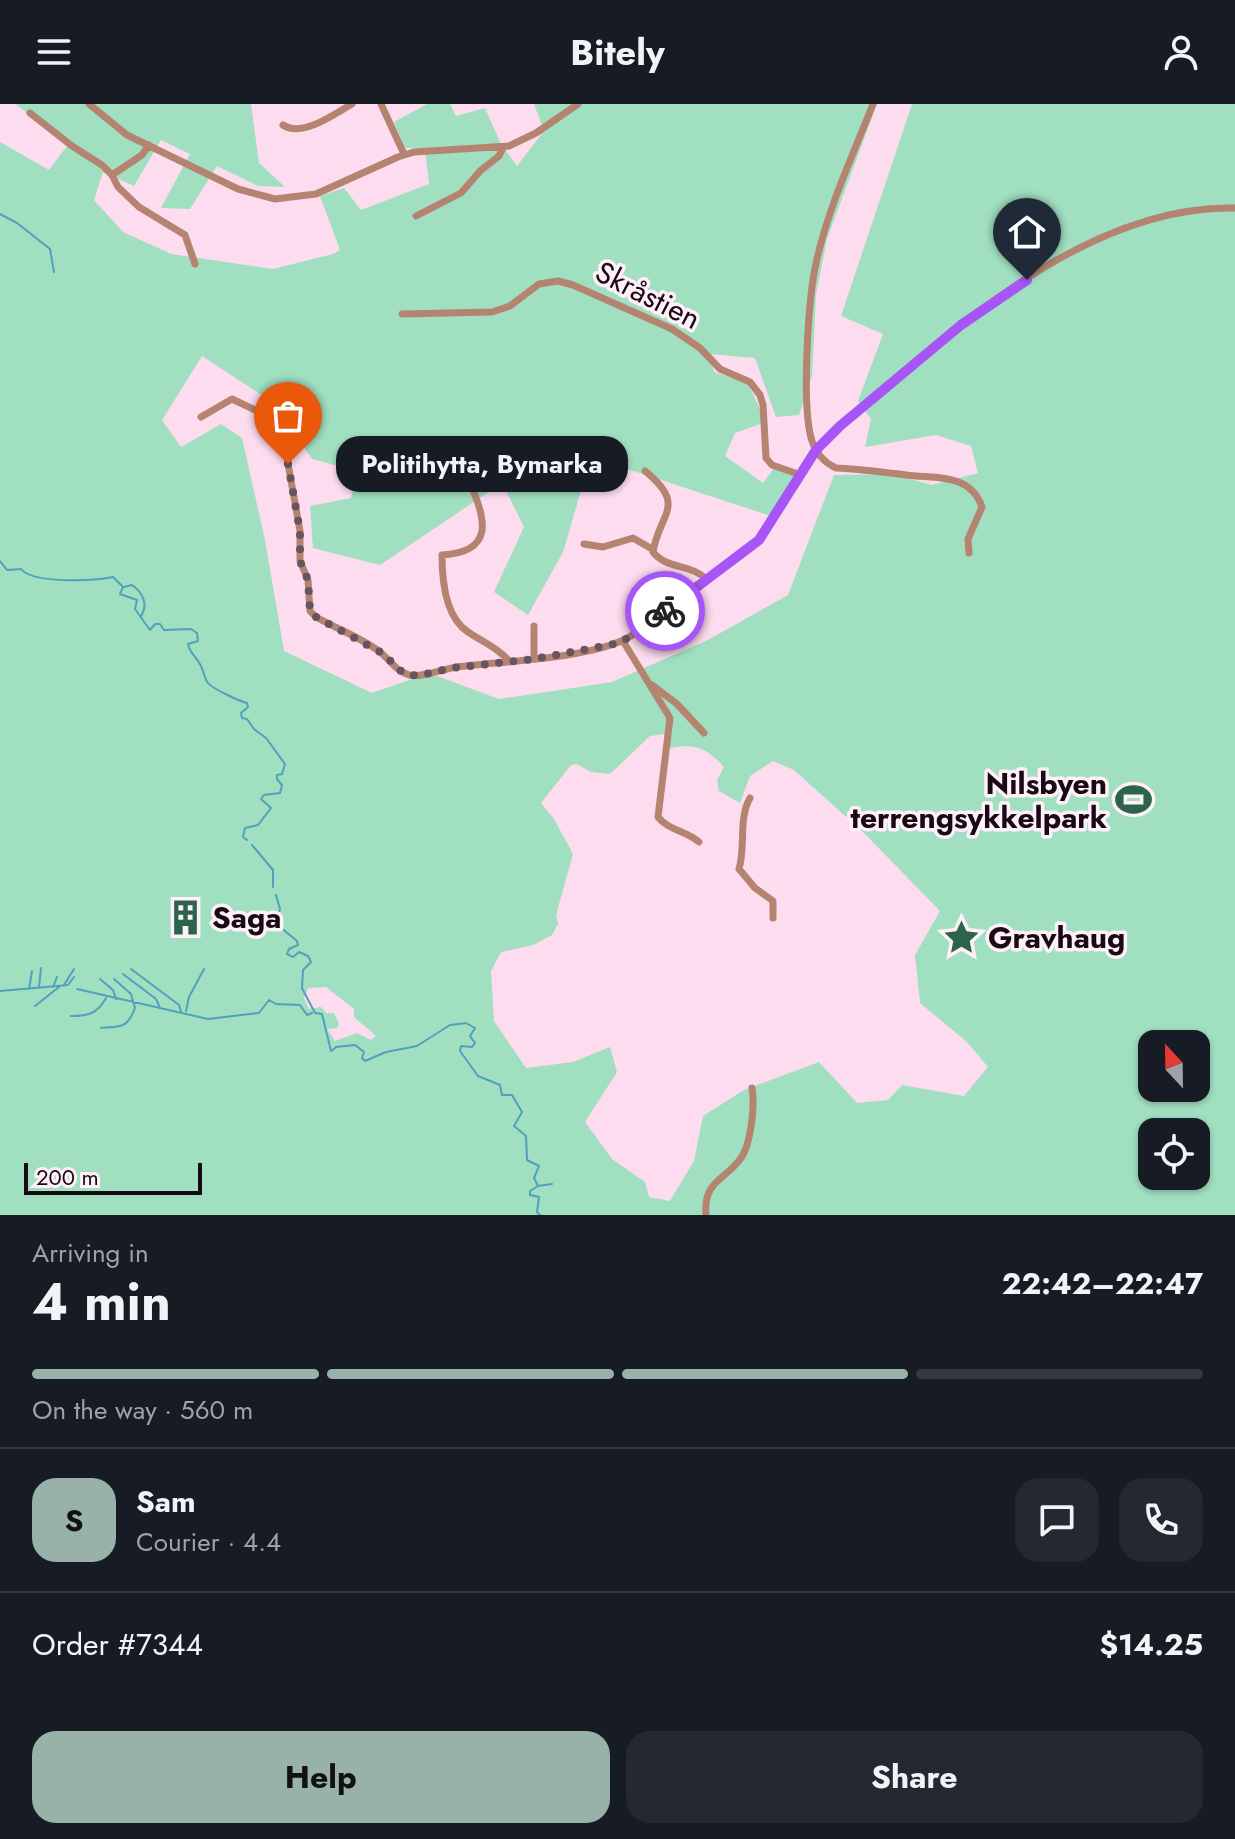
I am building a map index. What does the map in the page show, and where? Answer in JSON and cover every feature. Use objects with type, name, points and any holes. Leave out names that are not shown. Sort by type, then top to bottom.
[{"type":"street","points":[[89,104],[127,135],[238,189],[275,199],[316,194],[404,154],[429,150],[503,148],[530,137],[578,104]]},
{"type":"street","points":[[283,125],[291,130],[307,127],[352,104]]},
{"type":"street","points":[[381,104],[404,154]]},
{"type":"street","points":[[873,104],[816,262],[807,369],[810,430],[816,450],[836,468],[944,477],[961,483],[978,498],[982,507],[968,539],[969,553]]},
{"type":"street","points":[[30,113],[66,142],[102,165],[118,187],[139,207],[185,235],[195,264]]},
{"type":"street","points":[[112,175],[142,155],[149,145]]},
{"type":"street","points":[[416,216],[461,193],[480,171],[499,156],[503,148]]},
{"type":"street","points":[[201,417],[232,399],[258,409],[277,421],[286,444],[300,531],[300,561],[308,580],[310,611],[316,617],[382,653],[403,673],[413,676],[452,668],[534,659],[623,641],[707,580],[759,540],[816,450],[840,426],[949,334],[1077,247],[1168,216],[1204,209],[1235,208]]},
{"type":"street","name":"Skråstien","points":[[402,314],[464,315],[500,311],[539,284],[558,281],[573,285],[672,329],[700,348],[720,369],[750,382],[763,405],[766,458],[772,465],[801,475]]},
{"type":"street","points":[[645,471],[662,485],[668,504],[664,523],[652,549]]},
{"type":"street","points":[[471,486],[482,512],[483,528],[480,537],[467,549],[458,554],[442,555],[445,591],[462,628],[495,647],[510,662]]},
{"type":"street","points":[[584,544],[603,547],[633,538],[652,549],[663,562],[695,570],[707,580]]},
{"type":"street","points":[[534,626],[534,659]]},
{"type":"street","points":[[623,641],[670,721],[658,816],[662,822],[699,842]]},
{"type":"street","points":[[651,684],[677,704],[704,733]]},
{"type":"street","points":[[750,798],[745,812],[743,855],[739,869],[755,888],[773,901],[773,918]]},
{"type":"street","points":[[706,1215],[705,1201],[715,1182],[744,1153],[753,1113],[752,1088]]},
{"type":"green space","points":[[16,104],[251,104],[259,163],[285,187],[258,186],[217,166],[190,209],[161,208],[190,154],[161,140],[134,186],[103,172],[94,200],[123,232],[171,254],[273,269],[340,250],[320,196],[344,188],[361,210],[429,184],[425,149],[405,148],[394,122],[427,104],[450,104],[456,116],[485,108],[501,144],[517,166],[544,131],[534,104],[877,104],[827,239],[816,295],[812,376],[799,415],[776,417],[755,358],[710,354],[714,372],[748,383],[766,422],[735,433],[725,456],[763,483],[775,467],[796,476],[774,517],[591,457],[563,552],[528,615],[494,592],[524,527],[502,483],[380,565],[313,548],[310,506],[351,498],[356,471],[312,459],[274,403],[202,356],[162,420],[181,447],[221,424],[242,438],[265,540],[284,651],[372,693],[429,673],[499,699],[612,682],[706,641],[788,595],[834,475],[892,474],[932,485],[978,473],[971,446],[936,435],[865,447],[871,419],[858,401],[883,334],[841,316],[912,104],[1235,104],[1235,1215],[0,1215],[0,142],[49,170],[67,146]],"holes":[[[664,734],[670,748],[694,747],[712,755],[724,767],[717,780],[719,791],[740,803],[750,776],[773,761],[794,770],[865,834],[940,911],[915,955],[920,1003],[967,1042],[988,1067],[964,1096],[902,1085],[888,1100],[857,1103],[819,1062],[744,1090],[703,1116],[694,1161],[670,1201],[649,1197],[645,1182],[612,1159],[585,1122],[617,1072],[610,1047],[573,1062],[526,1068],[494,1021],[491,971],[501,952],[533,945],[552,935],[558,924],[556,915],[573,854],[554,819],[541,803],[571,765],[610,774],[650,736]],[[326,987],[354,1009],[354,1017],[376,1036],[371,1040],[357,1033],[335,1041],[327,1029],[337,1028],[339,1024],[334,1013],[326,1013],[321,1007],[309,1009],[304,998],[308,988]]]},
{"type":"waterway","points":[[0,214],[50,249],[54,272]]},
{"type":"waterway","points":[[0,561],[7,570],[21,569],[28,574],[50,579],[113,577],[123,587],[120,594],[137,600],[135,609],[150,630],[155,624],[160,624],[164,630],[191,629],[197,633],[198,641],[188,644],[207,681],[220,691],[247,703],[248,707],[241,713],[242,718],[247,719],[266,738],[285,764],[282,774],[277,775],[282,785],[280,793],[264,795],[261,799],[271,808],[258,825],[245,828],[243,837],[247,840]]},
{"type":"waterway","points":[[124,587],[132,585],[139,591],[144,603],[141,616]]},
{"type":"waterway","points":[[252,845],[273,870],[273,887]]},
{"type":"waterway","points":[[276,895],[280,927],[298,945],[289,949],[287,954],[293,957],[299,952],[308,956],[311,962],[303,970],[302,988],[315,1013],[322,1014],[331,1051],[336,1047],[355,1045],[364,1052],[362,1058],[365,1061],[386,1052],[417,1046],[450,1025],[466,1023],[475,1028],[470,1036],[475,1043],[472,1047],[461,1046],[460,1051],[478,1076],[500,1085],[502,1095],[512,1095],[522,1112],[514,1126],[526,1136],[527,1160],[539,1166],[534,1178],[538,1186],[530,1191],[530,1195],[539,1197],[537,1212],[540,1215]]},
{"type":"waterway","points":[[39,987],[41,968]]},
{"type":"waterway","points":[[64,985],[74,969]]},
{"type":"waterway","points":[[131,969],[179,1005],[181,1011]]},
{"type":"waterway","points":[[186,1011],[189,997],[204,969]]},
{"type":"waterway","points":[[29,989],[32,971]]},
{"type":"waterway","points":[[123,974],[156,999],[160,1008]]},
{"type":"waterway","points":[[53,987],[57,977]]},
{"type":"waterway","points":[[0,991],[68,985],[74,977]]},
{"type":"waterway","points":[[100,979],[113,990],[116,999]]},
{"type":"waterway","points":[[101,1028],[122,1025],[129,1020],[135,1008],[131,994],[114,979]]},
{"type":"waterway","points":[[35,1006],[59,987]]},
{"type":"waterway","points":[[77,989],[208,1019],[259,1013],[269,1000],[276,1004],[300,1005],[307,1015],[312,1013]]},
{"type":"waterway","points":[[71,1016],[92,1013],[106,998]]},
{"type":"waterway","points":[[538,1186],[552,1184]]},
{"type":"way so far","points":[[288,464],[300,531],[300,561],[308,580],[312,615],[368,644],[403,673],[417,676],[610,645],[623,641],[665,611]]},
{"type":"place","name":"Politihytta, Bymarka","points":[[288,464]]},
{"type":"place","name":"Nilsbyen terrengsykkelpark","points":[[1133,800]]},
{"type":"place","name":"Saga","points":[[186,917]]},
{"type":"place","name":"Gravhaug","points":[[962,937]]},
{"type":"route","points":[[665,611],[759,540],[816,450],[840,426],[961,325],[1027,280]]}]
